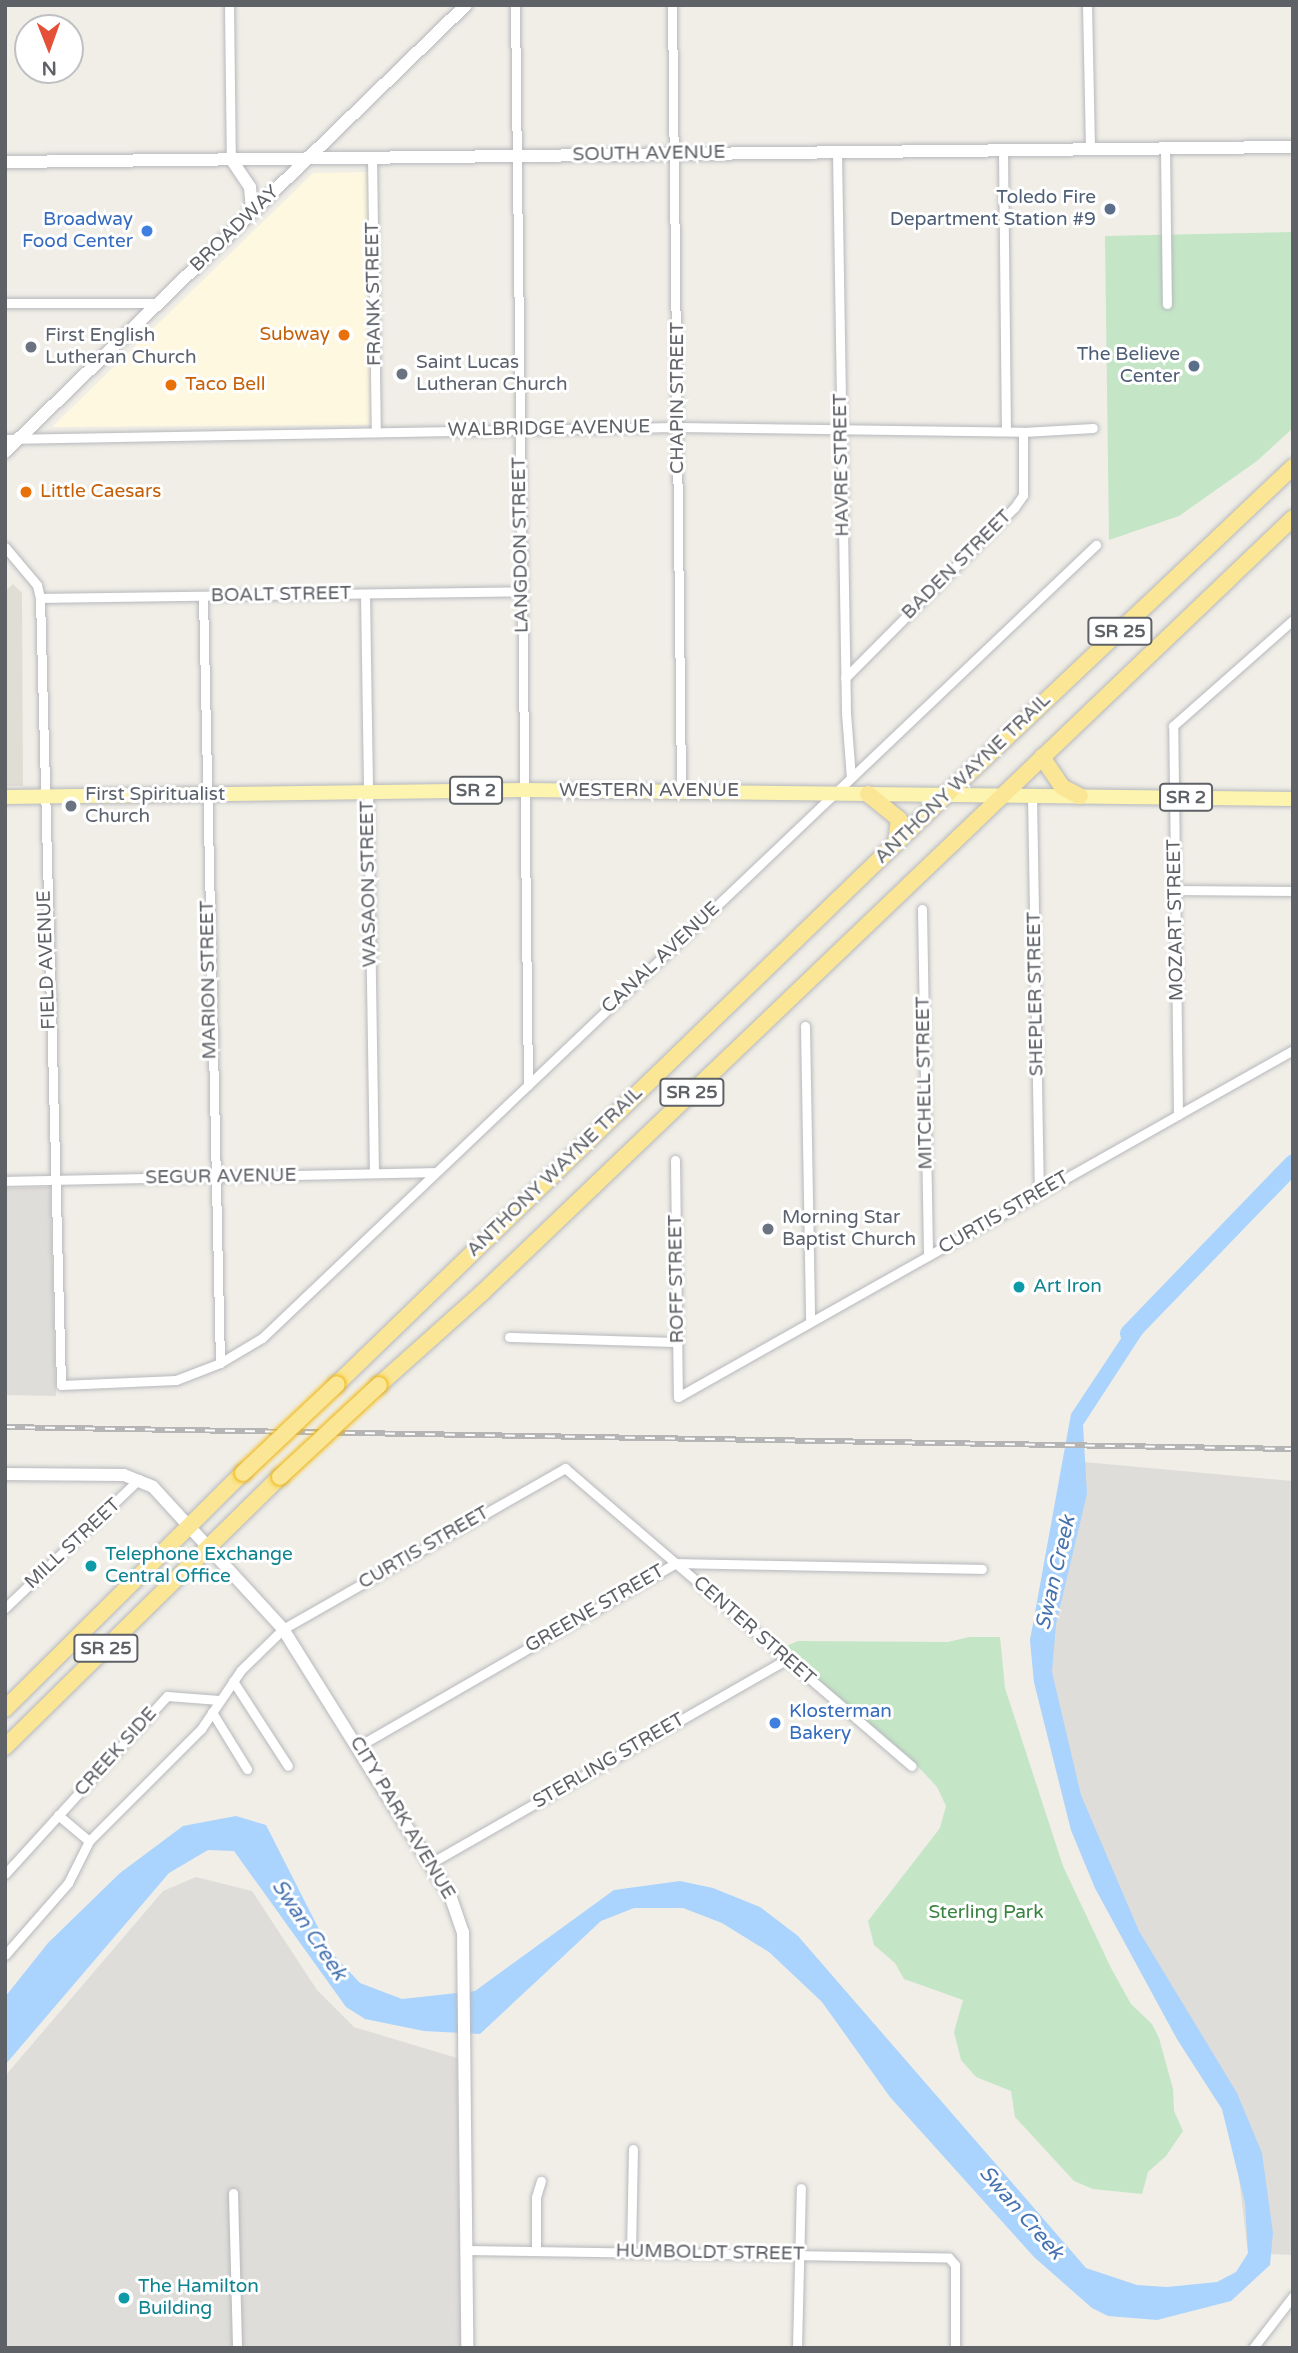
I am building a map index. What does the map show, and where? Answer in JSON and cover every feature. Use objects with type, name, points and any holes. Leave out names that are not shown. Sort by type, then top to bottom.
[{"type":"highway","name":"ANTHONY WAYNE TRAIL","points":[[5,1709],[243,1473],[896,843],[1293,467]]},
{"type":"highway","name":"ANTHONY WAYNE TRAIL","points":[[5,1747],[280,1477],[483,1292],[1293,518]]},
{"type":"highway","points":[[1042,757],[1062,787],[1080,796]]},
{"type":"highway","points":[[868,794],[899,819],[896,843]]},
{"type":"main road","name":"WESTERN AVENUE","points":[[5,797],[367,790],[681,790],[1293,799]]},
{"type":"street","points":[[229,5],[231,159],[250,187],[252,212]]},
{"type":"street","name":"BROADWAY","points":[[5,452],[466,5]]},
{"type":"street","name":"LANGDON STREET","points":[[515,5],[527,1084]]},
{"type":"street","name":"CHAPIN STREET","points":[[672,5],[681,790]]},
{"type":"street","points":[[1087,5],[1090,148]]},
{"type":"street","name":"SOUTH AVENUE","points":[[5,162],[1090,148],[1293,148]]},
{"type":"street","points":[[1165,149],[1167,304]]},
{"type":"street","points":[[1003,150],[1006,431]]},
{"type":"street","name":"HAVRE STREET","points":[[837,152],[845,678],[851,778]]},
{"type":"street","name":"FRANK STREET","points":[[372,157],[376,432]]},
{"type":"street","points":[[5,303],[158,303]]},
{"type":"street","name":"WALBRIDGE AVENUE","points":[[5,439],[677,427],[1023,432],[1093,428]]},
{"type":"street","name":"BADEN STREET","points":[[845,678],[1014,508],[1023,495],[1023,432]]},
{"type":"street","name":"CANAL AVENUE","points":[[61,1385],[176,1380],[220,1363],[262,1338],[1096,545]]},
{"type":"street","name":"FIELD AVENUE","points":[[5,547],[37,585],[40,598],[43,797],[61,1385]]},
{"type":"street","name":"BOALT STREET","points":[[40,598],[522,592]]},
{"type":"street","name":"WASAON STREET","points":[[365,594],[374,1173]]},
{"type":"street","name":"MARION STREET","points":[[202,596],[204,792],[220,1363]]},
{"type":"street","name":"MOZART STREET","points":[[1178,1115],[1174,726],[1293,620]]},
{"type":"street","name":"SHEPLER STREET","points":[[1032,796],[1039,1192]]},
{"type":"street","points":[[1176,890],[1293,891]]},
{"type":"street","name":"MITCHELL STREET","points":[[922,909],[928,1256]]},
{"type":"street","points":[[805,1026],[810,1322]]},
{"type":"street","name":"CURTIS STREET","points":[[678,1397],[1293,1050]]},
{"type":"street","name":"ROFF STREET","points":[[675,1160],[678,1397]]},
{"type":"street","name":"SEGUR AVENUE","points":[[5,1181],[436,1172]]},
{"type":"street","points":[[509,1337],[678,1342]]},
{"type":"street","name":"CURTIS STREET","points":[[283,1629],[565,1468]]},
{"type":"street","name":"CENTER STREET","points":[[565,1468],[912,1766]]},
{"type":"street","points":[[5,1474],[145,1482]]},
{"type":"street","name":"CITY PARK AVENUE","points":[[145,1482],[283,1629],[359,1746],[460,1915],[467,2348]]},
{"type":"street","name":"MILL STREET","points":[[5,1608],[145,1482]]},
{"type":"street","name":"GREENE STREET","points":[[359,1746],[676,1563],[982,1569]]},
{"type":"street","points":[[5,1955],[68,1883],[89,1841],[201,1730],[233,1681],[283,1629]]},
{"type":"street","name":"STERLING STREET","points":[[431,1863],[788,1659]]},
{"type":"street","points":[[233,1681],[288,1766]]},
{"type":"street","name":"CREEK SIDE","points":[[5,1874],[167,1696],[219,1700]]},
{"type":"street","points":[[212,1712],[247,1769]]},
{"type":"street","points":[[58,1815],[89,1841]]},
{"type":"street","points":[[631,2252],[633,2149]]},
{"type":"street","points":[[536,2251],[536,2197],[541,2181]]},
{"type":"street","points":[[797,2348],[801,2188]]},
{"type":"street","points":[[233,2193],[237,2348]]},
{"type":"street","name":"HUMBOLDT STREET","points":[[467,2250],[799,2254],[954,2260],[955,2348]]},
{"type":"street","points":[[1253,2348],[1293,2296]]},
{"type":"shaded area","points":[[368,172],[372,425],[52,427],[313,173]]},
{"type":"shaded area","points":[[13,584],[22,593],[23,786],[5,786],[5,591]]},
{"type":"shaded area","points":[[50,1187],[56,1396],[5,1395],[5,1188]]},
{"type":"shaded area","points":[[1073,1461],[1292,1481],[1293,2255],[1248,2253],[1236,2154],[1222,2109],[1177,2039],[1095,1888],[1071,1830],[1034,1682],[1030,1640]]},
{"type":"shaded area","points":[[196,1877],[252,1891],[317,1990],[354,2027],[457,2058],[461,2348],[5,2348],[5,2076],[163,1891]]},
{"type":"green space","points":[[1293,232],[1293,428],[1257,461],[1179,516],[1109,540],[1105,236]]},
{"type":"green space","name":"Sterling Park","points":[[969,1637],[1000,1637],[1005,1688],[1063,1866],[1131,2004],[1152,2024],[1159,2038],[1173,2089],[1174,2111],[1183,2131],[1166,2156],[1148,2172],[1142,2194],[1093,2189],[1074,2181],[1015,2117],[1011,2091],[976,2077],[961,2060],[954,2032],[963,2000],[904,1979],[895,1963],[874,1945],[868,1921],[940,1828],[946,1806],[937,1787],[910,1758],[779,1649],[798,1641],[948,1642]]},
{"type":"water","points":[[1138,1313],[1152,1319],[1083,1425],[1087,1494],[1056,1624],[1052,1672],[1081,1795],[1139,1931],[1237,2093],[1262,2153],[1273,2233],[1270,2265],[1231,2301],[1157,2320],[1108,2316],[1092,2308],[1034,2257],[890,2097],[822,2002],[769,1952],[722,1923],[683,1908],[634,1908],[601,1921],[480,2034],[424,2031],[365,2019],[346,2007],[234,1851],[208,1850],[169,1873],[5,2065],[5,1997],[48,1943],[120,1873],[183,1826],[236,1816],[266,1825],[330,1951],[360,1983],[402,1999],[475,1991],[614,1890],[680,1881],[713,1888],[760,1907],[798,1936],[1086,2268],[1137,2285],[1167,2287],[1217,2282],[1236,2272],[1248,2253],[1245,2203],[1222,2109],[1177,2039],[1095,1888],[1071,1830],[1034,1682],[1030,1640],[1071,1414]]},
{"type":"waterway","name":"Swan Creek","points":[[1129,1333],[1293,1163]]},
{"type":"railway","points":[[5,1427],[1293,1449]]},
{"type":"place","name":"Toledo Fire Department Station #9","points":[[1110,209]]},
{"type":"place","name":"Broadway Food Center","points":[[147,231]]},
{"type":"place","name":"Subway","points":[[344,335]]},
{"type":"place","name":"First English Lutheran Church","points":[[31,347]]},
{"type":"place","name":"The Believe Center","points":[[1194,366]]},
{"type":"place","name":"Saint Lucas Lutheran Church","points":[[402,374]]},
{"type":"place","name":"Taco Bell","points":[[171,385]]},
{"type":"place","name":"Little Caesars","points":[[26,492]]},
{"type":"place","name":"First Spiritualist Church","points":[[71,806]]},
{"type":"place","name":"Morning Star Baptist Church","points":[[768,1229]]},
{"type":"place","name":"Art Iron","points":[[1019,1287]]},
{"type":"place","name":"Telephone Exchange Central Office","points":[[91,1566]]},
{"type":"place","name":"Klosterman Bakery","points":[[775,1723]]},
{"type":"place","name":"The Hamilton Building","points":[[124,2298]]}]
